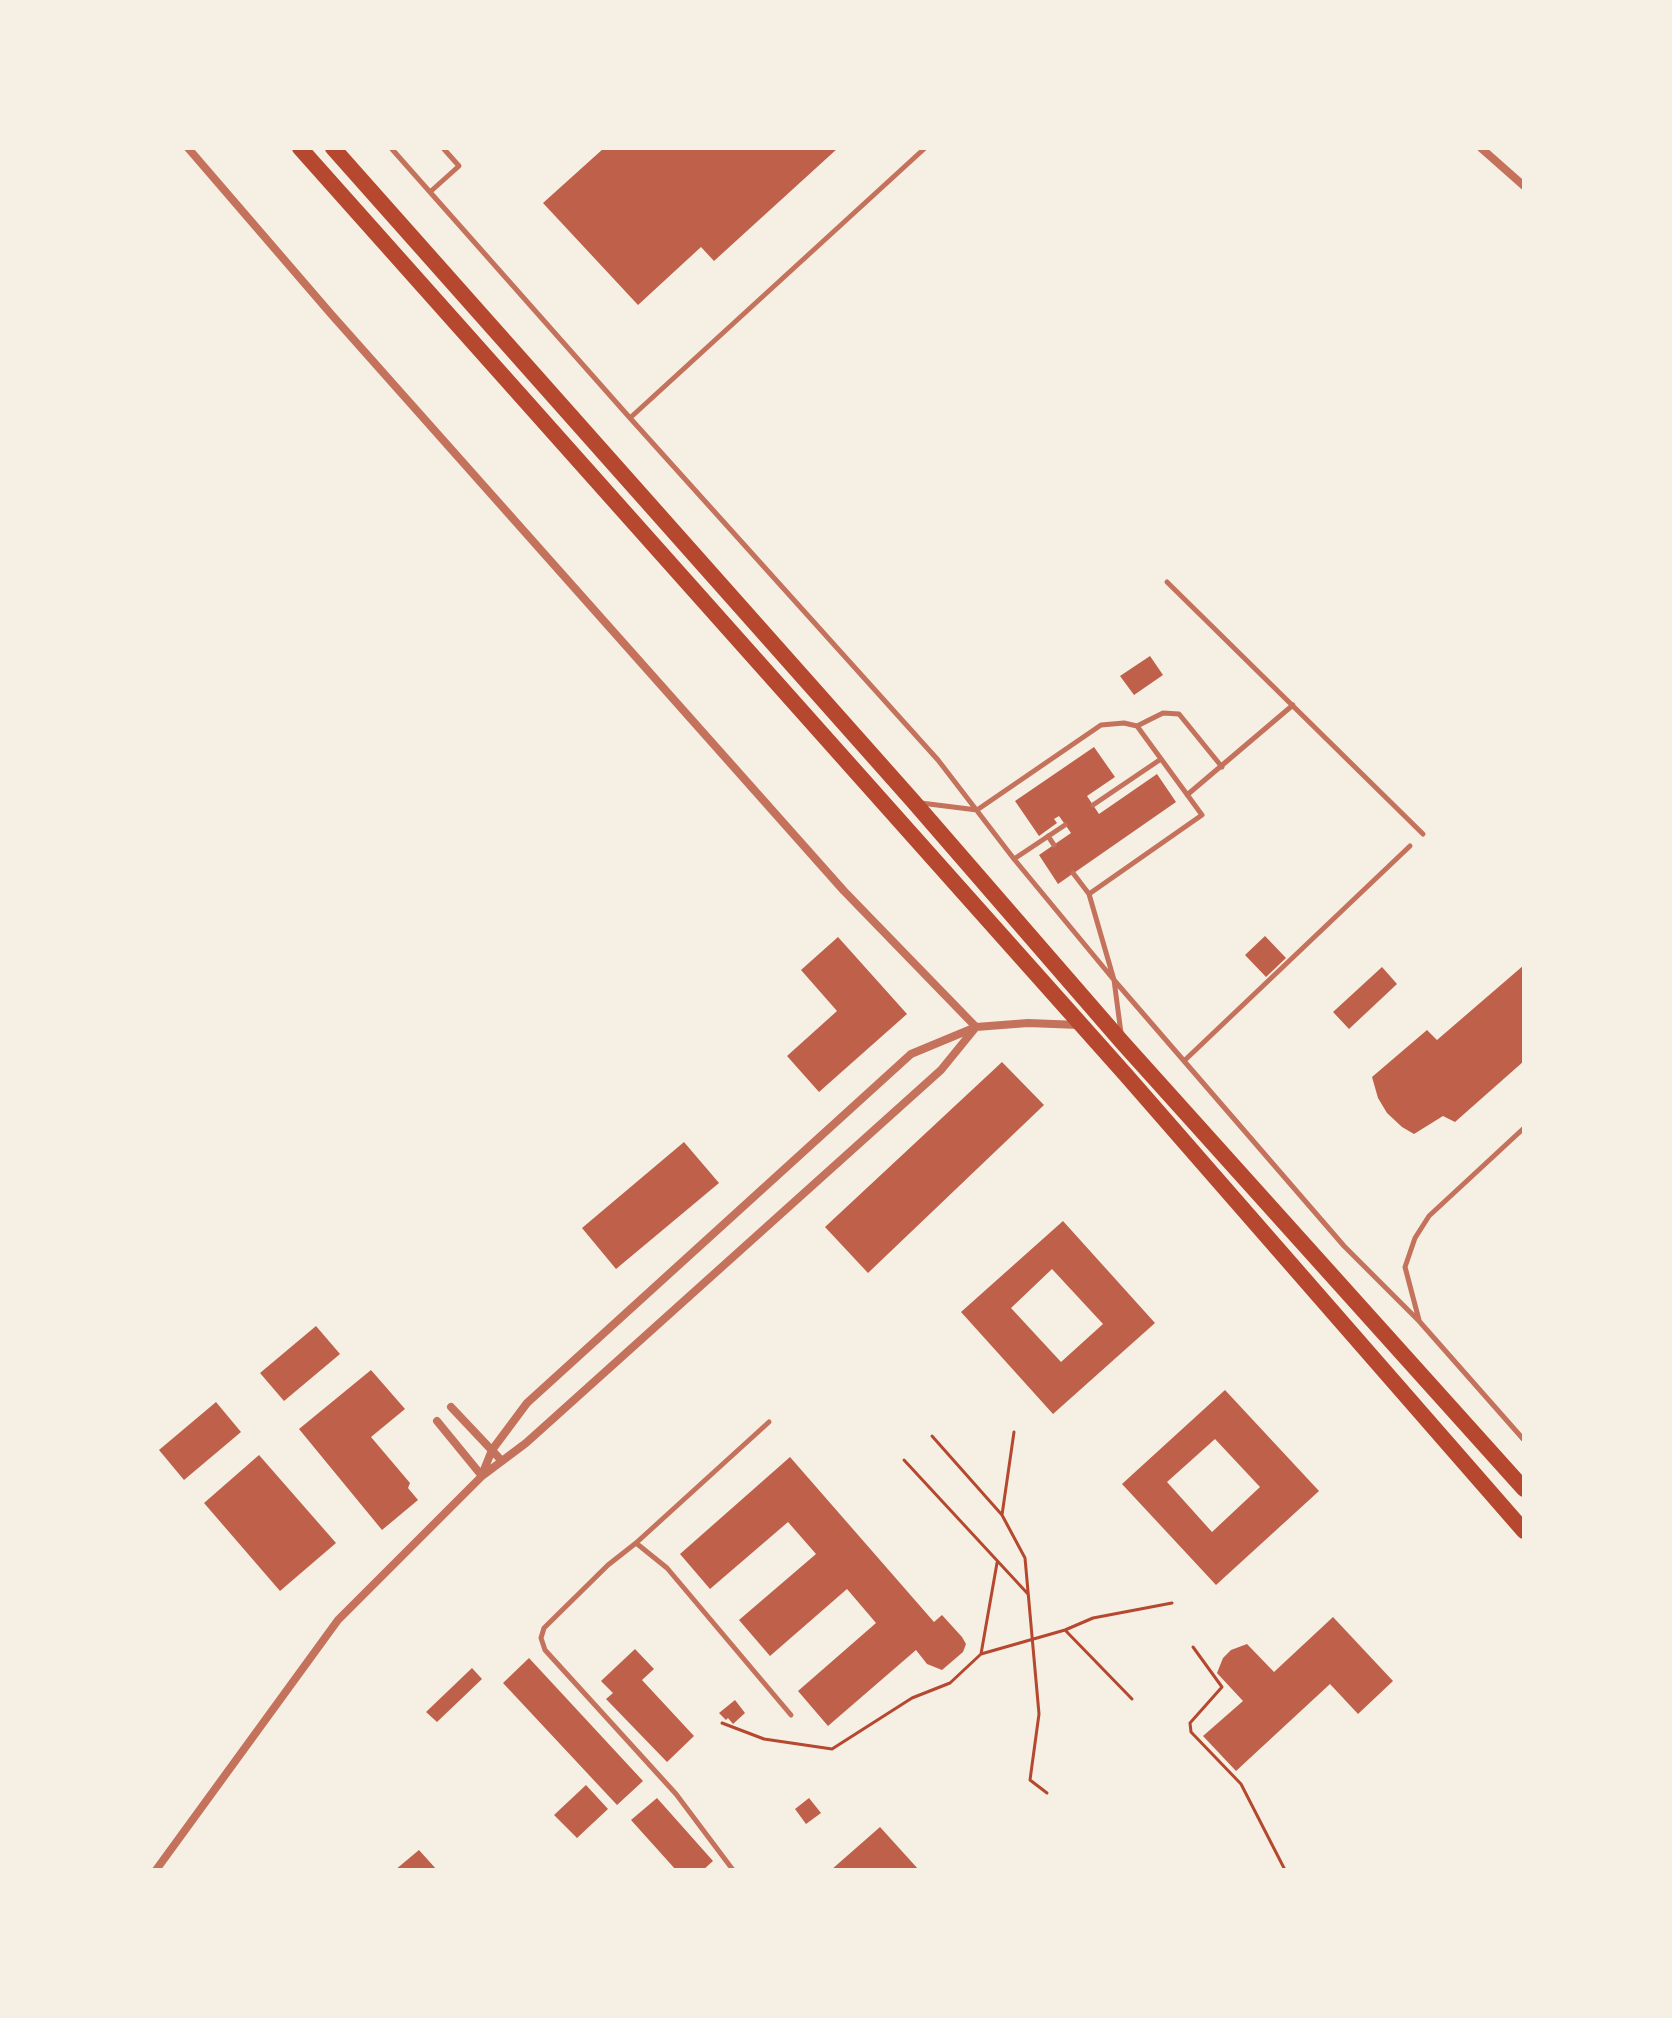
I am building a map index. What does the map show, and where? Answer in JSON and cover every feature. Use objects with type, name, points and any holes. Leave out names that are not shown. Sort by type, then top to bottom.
[{"type":"highway","points":[[300,148],[1081,1026],[1524,1531]]},
{"type":"highway","points":[[333,148],[913,801],[1122,1042],[1524,1489]]},
{"type":"street","points":[[188,148],[331,314],[844,891],[976,1027]]},
{"type":"street","points":[[1481,148],[1524,186]]},
{"type":"street","points":[[482,1476],[492,1450],[527,1403],[911,1054],[976,1027],[1028,1023],[1081,1026]]},
{"type":"street","points":[[156,1870],[338,1620],[482,1476],[526,1443],[941,1070],[976,1027]]},
{"type":"street","points":[[451,1407],[502,1461]]},
{"type":"street","points":[[437,1421],[482,1476]]},
{"type":"lane","points":[[391,148],[938,760],[1014,859],[1114,980],[1344,1246],[1419,1321],[1524,1440]]},
{"type":"lane","points":[[430,192],[459,166],[443,148]]},
{"type":"lane","points":[[630,418],[925,148]]},
{"type":"lane","points":[[1167,582],[1423,834]]},
{"type":"lane","points":[[1187,795],[1293,705]]},
{"type":"lane","points":[[913,801],[977,810],[1101,725],[1124,723],[1137,726],[1163,713],[1179,714],[1222,767]]},
{"type":"lane","points":[[1089,894],[1202,815],[1137,726]]},
{"type":"lane","points":[[1093,805],[1161,759]]},
{"type":"lane","points":[[1014,859],[1065,825]]},
{"type":"lane","points":[[1048,836],[1054,845]]},
{"type":"lane","points":[[1184,1061],[1410,846]]},
{"type":"lane","points":[[1073,873],[1089,894],[1114,980],[1122,1042]]},
{"type":"lane","points":[[1419,1321],[1405,1267],[1415,1238],[1429,1216],[1524,1128]]},
{"type":"lane","points":[[733,1870],[676,1794],[545,1650],[541,1638],[544,1628],[608,1565],[769,1422]]},
{"type":"lane","points":[[636,1543],[667,1568],[791,1715]]},
{"type":"path","points":[[1002,1515],[1014,1432]]},
{"type":"path","points":[[932,1436],[1002,1515],[1025,1558],[1039,1714],[1030,1780],[1047,1793]]},
{"type":"path","points":[[904,1460],[1028,1594]]},
{"type":"path","points":[[981,1654],[997,1561]]},
{"type":"path","points":[[722,1723],[764,1739],[832,1749],[912,1698],[950,1683],[981,1654],[1065,1630],[1093,1618],[1172,1603]]},
{"type":"path","points":[[1065,1630],[1132,1699]]},
{"type":"path","points":[[1193,1647],[1222,1687],[1190,1723],[1191,1732],[1241,1784],[1285,1870]]},
{"type":"building","points":[[604,148],[838,148],[714,261],[701,247],[638,305],[543,203]]},
{"type":"building","points":[[1150,656],[1163,675],[1134,695],[1120,676]]},
{"type":"building","points":[[1094,747],[1115,777],[1087,796],[1099,814],[1157,774],[1176,802],[1058,884],[1039,855],[1071,833],[1059,816],[1054,819],[1057,823],[1039,836],[1015,801]]},
{"type":"building","points":[[1265,936],[1286,958],[1266,977],[1245,955]]},
{"type":"building","points":[[838,937],[907,1014],[819,1092],[787,1056],[837,1011],[801,970]]},
{"type":"building","points":[[1524,965],[1524,1061],[1455,1122],[1443,1116],[1414,1134],[1402,1127],[1387,1113],[1378,1098],[1372,1077],[1427,1030],[1437,1040]]},
{"type":"building","points":[[1382,967],[1397,984],[1349,1029],[1333,1012]]},
{"type":"building","points":[[1002,1062],[1044,1105],[868,1273],[825,1227]]},
{"type":"building","points":[[684,1142],[719,1183],[616,1269],[582,1228]]},
{"type":"building","points":[[1063,1221],[1155,1323],[1053,1414],[961,1312]],"holes":[[[1052,1269],[1103,1324],[1061,1362],[1011,1308]]]},
{"type":"building","points":[[316,1326],[340,1354],[284,1401],[260,1373]]},
{"type":"building","points":[[371,1370],[405,1409],[371,1437],[410,1483],[408,1488],[418,1500],[382,1530],[299,1429]]},
{"type":"building","points":[[1225,1390],[1319,1491],[1216,1585],[1122,1484]],"holes":[[[1215,1439],[1260,1487],[1212,1532],[1167,1482]]]},
{"type":"building","points":[[216,1402],[241,1432],[184,1480],[159,1450]]},
{"type":"building","points":[[259,1455],[336,1543],[280,1591],[204,1503]]},
{"type":"building","points":[[790,1457],[934,1622],[942,1615],[966,1644],[963,1652],[942,1670],[927,1664],[916,1650],[828,1726],[798,1691],[876,1623],[847,1589],[770,1656],[739,1620],[816,1554],[788,1522],[710,1589],[680,1554]]},
{"type":"building","points":[[1333,1617],[1393,1681],[1358,1714],[1330,1684],[1236,1771],[1203,1736],[1243,1701],[1217,1673],[1223,1658],[1231,1650],[1247,1644],[1274,1672]]},
{"type":"building","points":[[635,1649],[654,1669],[642,1680],[694,1736],[667,1762],[606,1699],[613,1693],[601,1681]]},
{"type":"building","points":[[529,1658],[643,1781],[617,1805],[503,1683]]},
{"type":"building","points":[[472,1668],[482,1679],[437,1722],[426,1712]]},
{"type":"building","points":[[735,1700],[745,1713],[733,1724],[719,1713]]},
{"type":"building","points":[[586,1785],[608,1809],[577,1838],[554,1815]]},
{"type":"building","points":[[657,1798],[713,1861],[703,1870],[676,1870],[631,1820]]},
{"type":"building","points":[[809,1798],[821,1813],[806,1824],[795,1809]]},
{"type":"building","points":[[880,1827],[919,1870],[831,1870]]},
{"type":"building","points":[[419,1850],[437,1870],[395,1870]]}]
